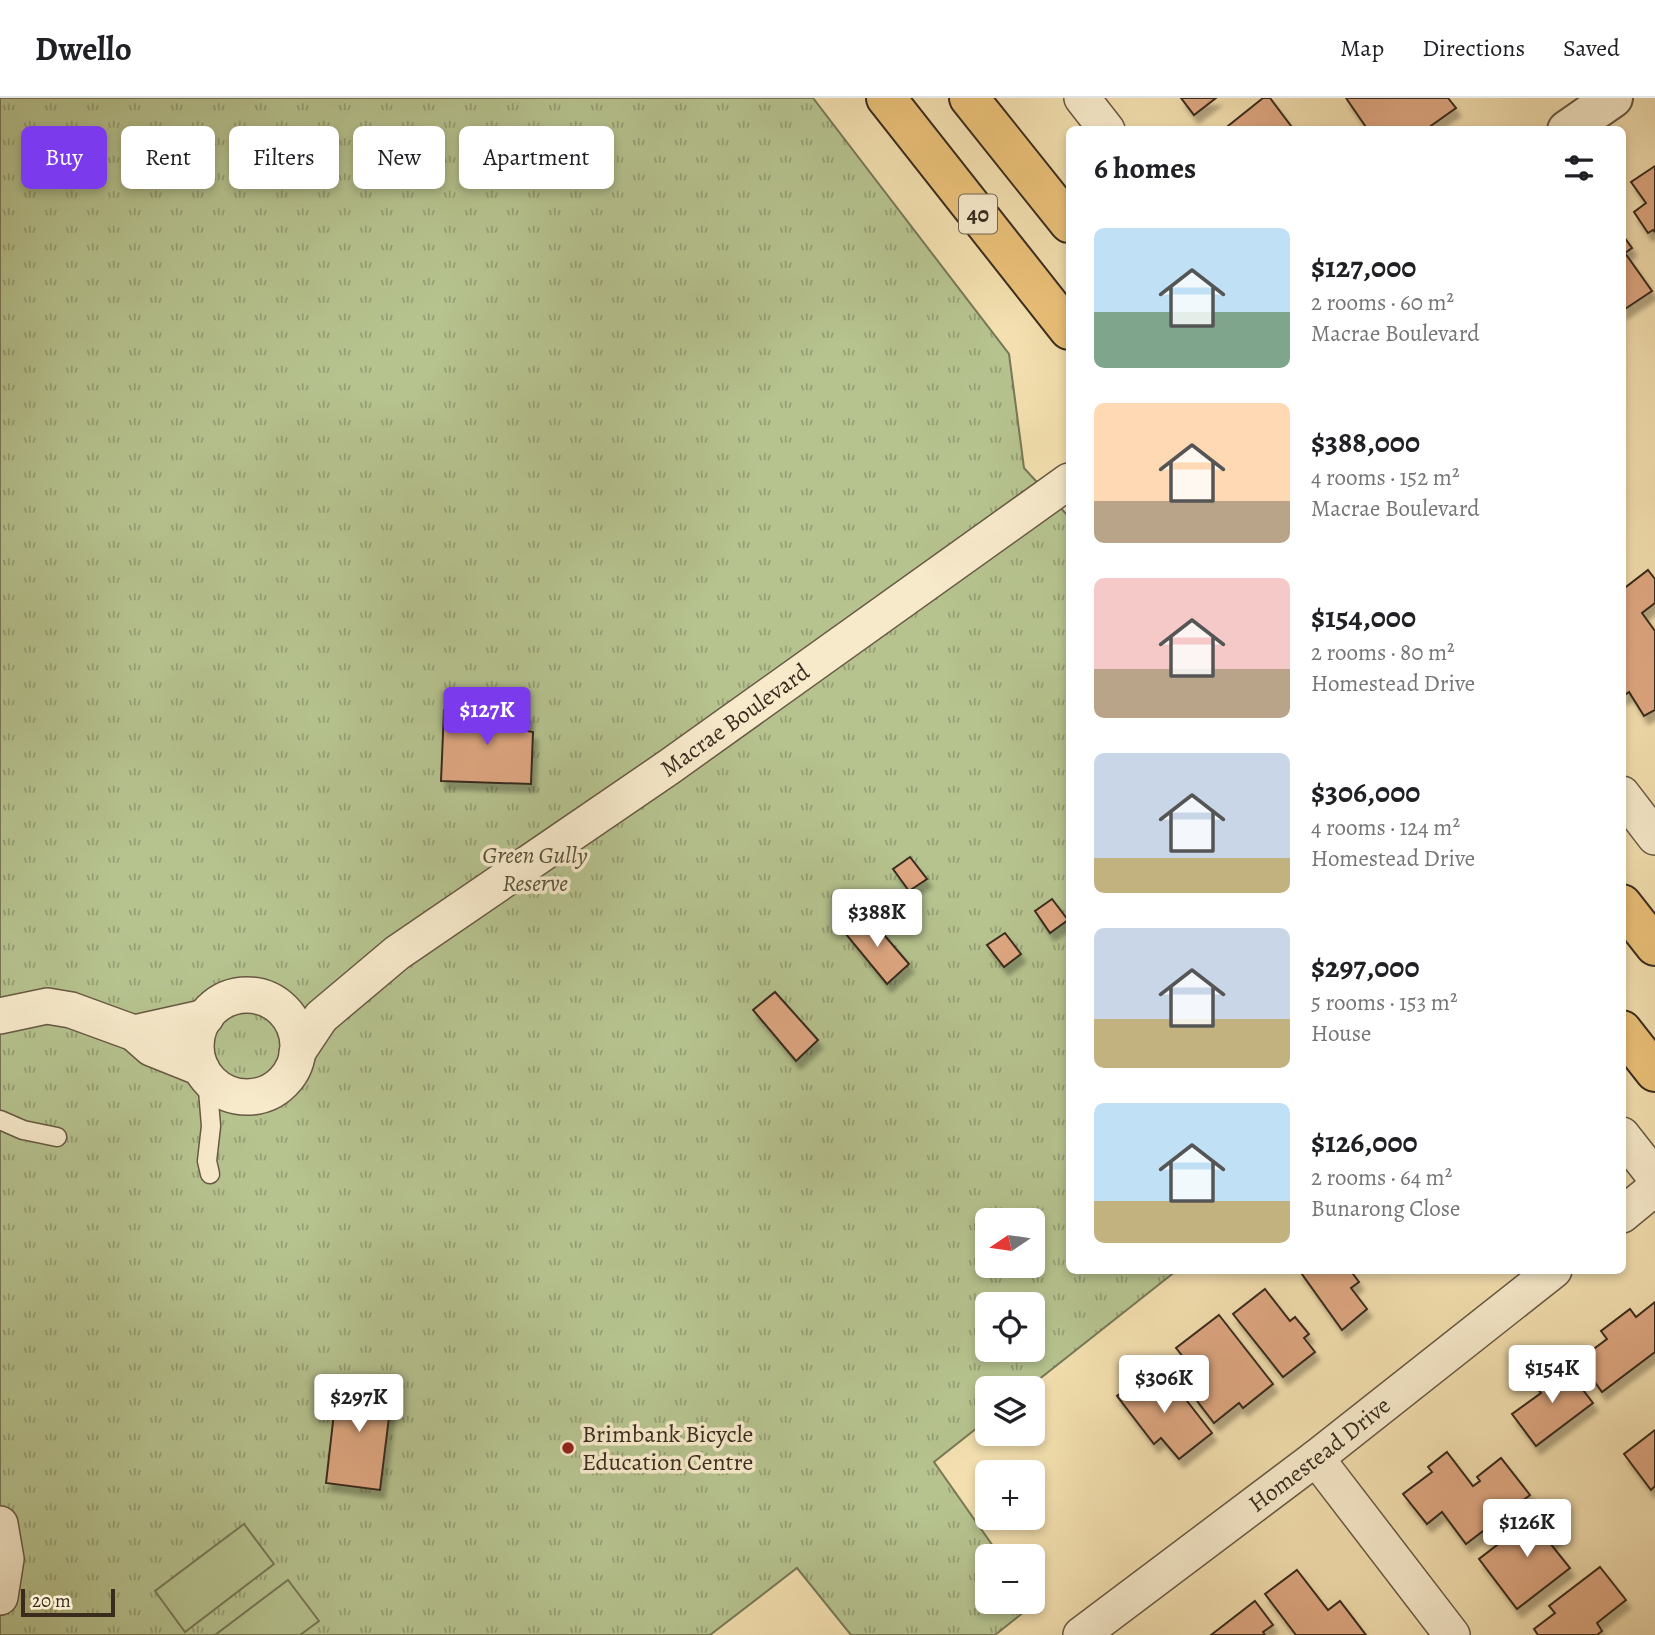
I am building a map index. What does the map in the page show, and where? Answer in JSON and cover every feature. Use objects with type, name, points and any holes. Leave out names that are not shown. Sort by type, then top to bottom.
[{"type":"main road","name":"40","points":[[886,98],[1066,326]]},
{"type":"main road","points":[[968,98],[1066,219]]},
{"type":"main road","points":[[1626,909],[1655,946]]},
{"type":"main road","points":[[1626,1035],[1655,1072]]},
{"type":"street","points":[[1082,98],[1104,126]]},
{"type":"street","points":[[1573,126],[1612,98]]},
{"type":"street","name":"Macrae Boulevard","points":[[298,1053],[321,1017],[397,953],[669,766],[1066,483]]},
{"type":"street","points":[[1626,799],[1655,837]]},
{"type":"street","name":"Macrae Boulevard","points":[[267,999],[317,991],[341,983],[397,953]]},
{"type":"street","points":[[0,1016],[47,1006],[71,1010],[134,1033],[151,1048],[204,1073],[217,1087],[241,1097],[267,1093],[288,1077],[298,1053],[292,1021],[281,1008],[267,999],[250,995],[233,997],[218,1004],[206,1017],[196,1041],[204,1073]]},
{"type":"street","points":[[134,1033],[206,1017]]},
{"type":"street","points":[[1626,1140],[1655,1177]]},
{"type":"street","points":[[1626,1212],[1655,1188]]},
{"type":"street","name":"Homestead Drive","points":[[1081,1635],[1316,1458],[1549,1274]]},
{"type":"street","points":[[1316,1458],[1452,1635]]},
{"type":"street","points":[[0,1524],[6,1559],[0,1597]]},
{"type":"lane","points":[[204,1073],[211,1126],[207,1161],[210,1174]]},
{"type":"lane","points":[[0,1120],[23,1130],[57,1137]]},
{"type":"green space","name":"Green Gully Reserve","points":[[0,98],[813,98],[1009,354],[1024,468],[1066,514],[1066,1274],[1172,1274],[1043,1376],[975,1376],[975,1430],[934,1462],[975,1520],[975,1530],[982,1530],[992,1544],[975,1544],[975,1614],[1021,1614],[995,1635],[851,1635],[797,1568],[710,1635],[0,1635]]},
{"type":"green space","points":[[244,1524],[274,1564],[185,1632],[155,1591]]},
{"type":"green space","points":[[288,1580],[319,1621],[300,1635],[215,1635]]},
{"type":"building","points":[[1181,98],[1216,98],[1194,115]]},
{"type":"building","points":[[1263,98],[1270,98],[1291,126],[1228,126]]},
{"type":"building","points":[[1346,98],[1448,98],[1456,108],[1431,126],[1365,126]]},
{"type":"building","points":[[1655,166],[1655,232],[1653,230],[1648,233],[1634,212],[1646,203],[1631,182]]},
{"type":"building","points":[[1626,240],[1632,248],[1626,252]]},
{"type":"building","points":[[1626,254],[1652,291],[1626,308]]},
{"type":"building","points":[[1648,570],[1655,579],[1655,603],[1642,613],[1655,631],[1655,710],[1644,716],[1629,692],[1626,694],[1626,587]]},
{"type":"building","points":[[444,710],[528,713],[527,731],[533,732],[531,784],[441,781]]},
{"type":"building","points":[[910,857],[927,879],[909,891],[893,869]]},
{"type":"building","points":[[1052,899],[1066,917],[1066,921],[1050,933],[1035,911]]},
{"type":"building","points":[[867,915],[909,964],[887,984],[845,933]]},
{"type":"building","points":[[1005,933],[1021,954],[1004,967],[987,945]]},
{"type":"building","points":[[775,992],[818,1040],[796,1061],[753,1010]]},
{"type":"building","points":[[1302,1274],[1353,1274],[1359,1282],[1351,1288],[1367,1309],[1342,1330]]},
{"type":"building","points":[[1265,1289],[1290,1321],[1295,1317],[1309,1334],[1304,1338],[1315,1352],[1283,1377],[1233,1314]]},
{"type":"building","points":[[1655,1302],[1655,1352],[1602,1392],[1579,1360],[1607,1339],[1601,1331],[1630,1309],[1636,1317]]},
{"type":"building","points":[[1219,1315],[1273,1384],[1243,1408],[1239,1403],[1214,1423],[1194,1397],[1207,1387],[1176,1348]]},
{"type":"building","points":[[1562,1363],[1593,1403],[1536,1446],[1512,1414],[1541,1393],[1534,1385]]},
{"type":"building","points":[[1151,1370],[1169,1393],[1176,1387],[1212,1433],[1179,1459],[1161,1438],[1154,1444],[1117,1396]]},
{"type":"building","points":[[338,1378],[393,1385],[380,1490],[326,1483]]},
{"type":"building","points":[[1655,1430],[1655,1486],[1651,1490],[1624,1454]]},
{"type":"building","points":[[1447,1452],[1473,1486],[1480,1481],[1477,1477],[1501,1458],[1530,1495],[1466,1544],[1442,1512],[1427,1524],[1403,1494],[1432,1472],[1428,1467]]},
{"type":"building","points":[[1546,1507],[1565,1531],[1549,1542],[1570,1568],[1517,1609],[1479,1559]]},
{"type":"building","points":[[1600,1567],[1626,1600],[1597,1623],[1602,1631],[1597,1635],[1538,1635],[1534,1629],[1555,1613],[1549,1606]]},
{"type":"building","points":[[1297,1570],[1328,1610],[1340,1601],[1366,1635],[1296,1635],[1265,1594]]},
{"type":"building","points":[[1255,1601],[1273,1625],[1263,1632],[1265,1635],[1211,1635]]},
{"type":"place","name":"Brimbank Bicycle Education Centre","points":[[568,1448]]}]
